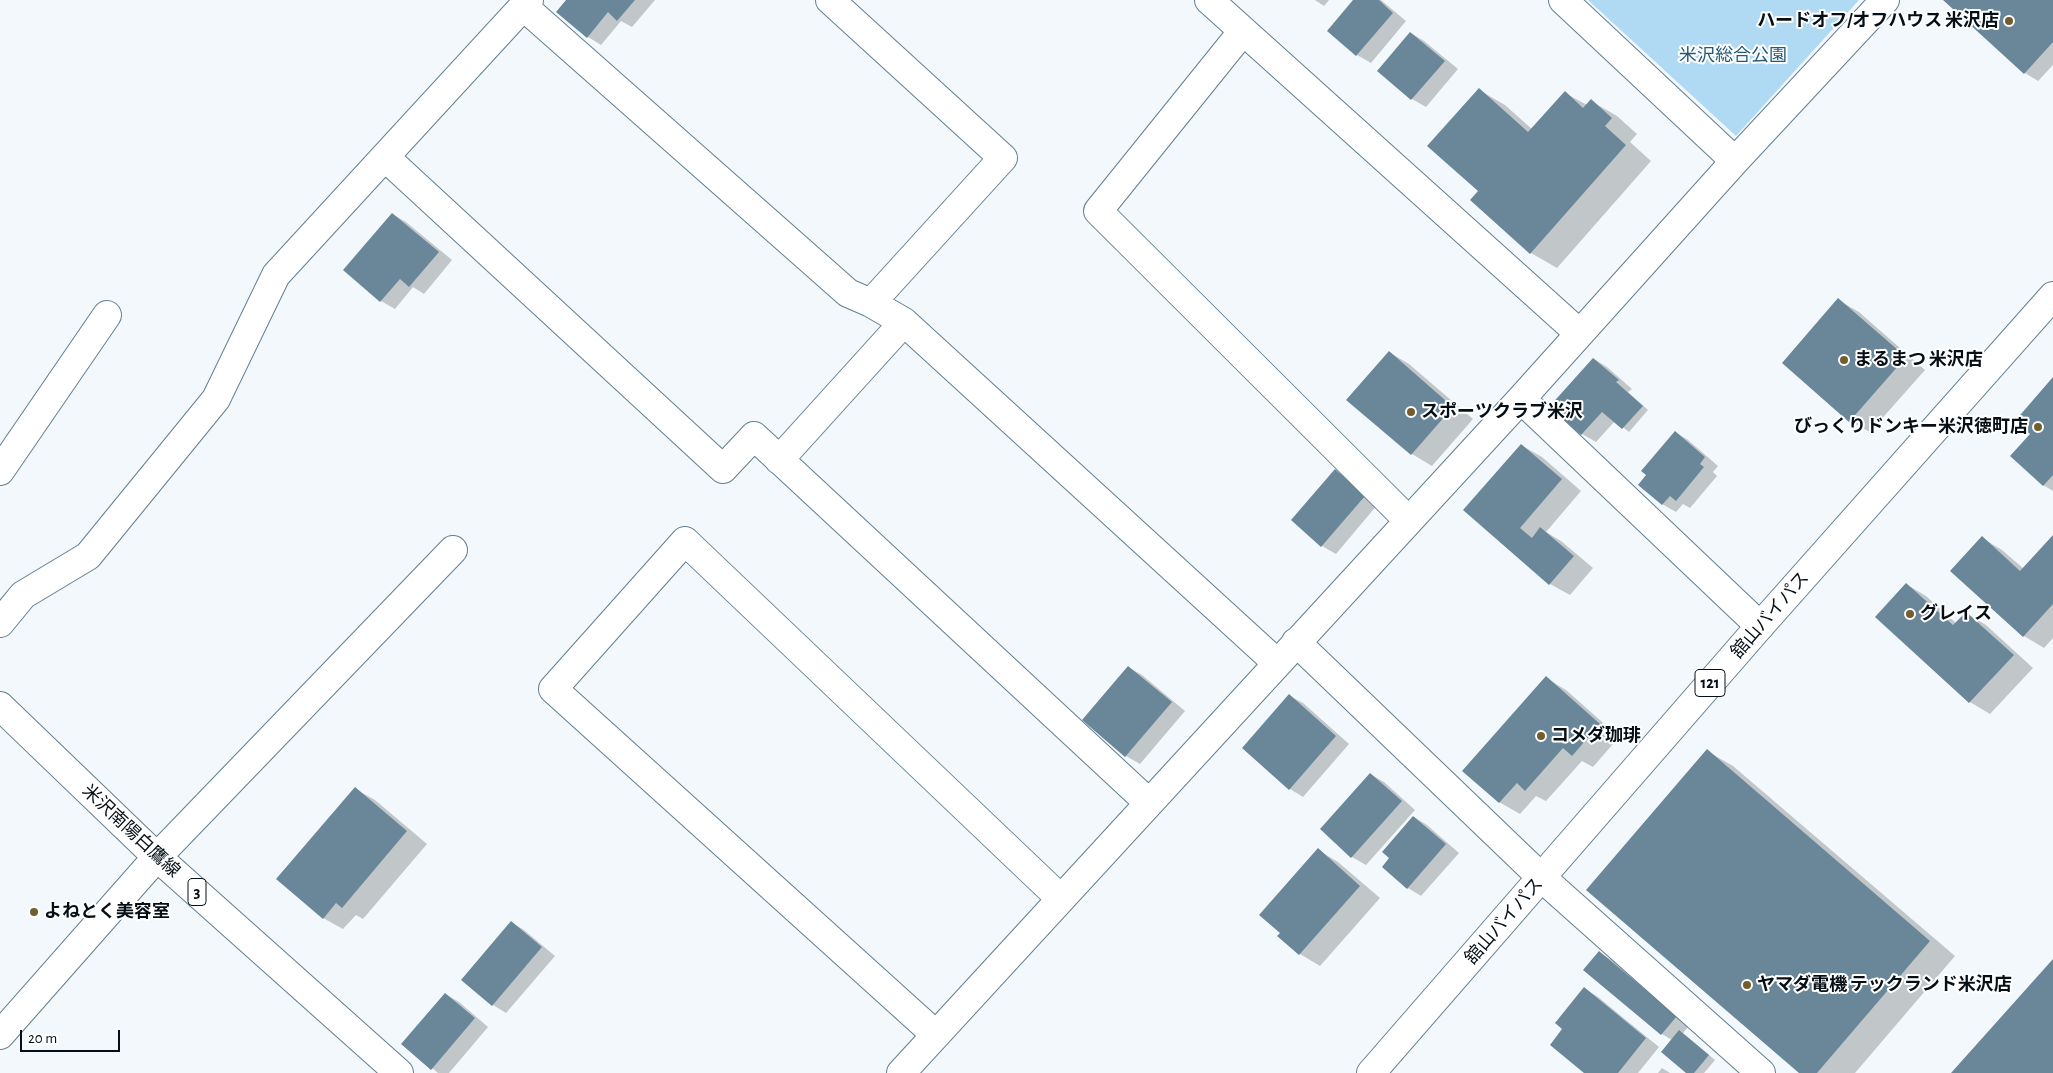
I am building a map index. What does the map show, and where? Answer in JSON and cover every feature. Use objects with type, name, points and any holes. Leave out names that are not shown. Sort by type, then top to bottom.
[{"type":"main road","points":[[830,0],[1003,158],[871,303]]},
{"type":"main road","points":[[1209,0],[1579,333]]},
{"type":"main road","points":[[1563,0],[1735,161]]},
{"type":"main road","points":[[901,1073],[1521,399],[1735,161],[1885,0]]},
{"type":"main road","points":[[0,623],[23,595],[88,556],[216,399],[276,275],[526,3],[848,293],[871,303],[904,322],[1277,663]]},
{"type":"main road","points":[[1243,31],[1098,211],[1408,520]]},
{"type":"main road","points":[[385,157],[723,469],[754,436],[1148,803]]},
{"type":"main road","name":"舘山バイパス","points":[[1371,1073],[1760,626],[2053,296]]},
{"type":"main road","points":[[0,471],[107,315]]},
{"type":"main road","points":[[779,460],[904,322]]},
{"type":"main road","points":[[1521,399],[1760,626]]},
{"type":"main road","points":[[936,1035],[553,689],[685,541],[1061,899]]},
{"type":"main road","points":[[0,1035],[157,856],[453,550]]},
{"type":"main road","points":[[1296,642],[1542,878],[1761,1073]]},
{"type":"main road","name":"米沢南陽白鷹線","points":[[0,706],[157,856],[399,1073]]},
{"type":"green space","name":"米沢総合公園","points":[[1588,0],[1859,0],[1736,136]]},
{"type":"building","points":[[566,0],[635,0],[617,21],[608,12],[587,38],[556,12]]},
{"type":"building","points":[[1353,0],[1379,0],[1393,13],[1356,56],[1327,31]]},
{"type":"building","name":"ハードオフ/オフハウス 米沢店","points":[[1943,0],[2053,0],[2053,42],[2024,74]]},
{"type":"building","points":[[1410,32],[1445,61],[1411,100],[1377,71]]},
{"type":"building","points":[[1479,88],[1528,132],[1565,91],[1583,108],[1591,99],[1612,118],[1605,126],[1626,145],[1530,254],[1470,200],[1478,191],[1427,146]]},
{"type":"building","points":[[392,213],[439,252],[409,287],[400,279],[380,302],[343,270]]},
{"type":"building","name":"まるまつ 米沢店","points":[[1838,298],[1906,357],[1849,422],[1782,363]]},
{"type":"building","points":[[1389,351],[1453,407],[1411,455],[1346,400]]},
{"type":"building","points":[[1593,358],[1619,380],[1616,382],[1643,406],[1622,429],[1602,412],[1581,435],[1549,407]]},
{"type":"building","name":"びっくりドンキー米沢徳町店","points":[[2053,377],[2053,475],[2043,486],[2010,456],[2030,434],[2015,421]]},
{"type":"building","points":[[1675,431],[1705,457],[1700,464],[1704,467],[1676,501],[1670,496],[1662,505],[1638,485],[1646,475],[1641,471]]},
{"type":"building","points":[[1521,444],[1562,479],[1520,528],[1532,538],[1540,527],[1574,556],[1549,585],[1463,510]]},
{"type":"building","points":[[1335,469],[1365,496],[1321,547],[1291,520]]},
{"type":"building","points":[[2053,535],[2053,604],[2023,637],[1950,571],[1982,536],[2020,571]]},
{"type":"building","points":[[1906,583],[1953,625],[1966,612],[2014,655],[1969,703],[1875,617]]},
{"type":"building","points":[[1128,666],[1172,702],[1125,757],[1082,720]]},
{"type":"building","name":"コメダ珈琲","points":[[1546,676],[1600,724],[1572,756],[1563,748],[1525,791],[1517,783],[1499,803],[1462,771]]},
{"type":"building","points":[[1289,694],[1336,736],[1289,790],[1242,748]]},
{"type":"building","points":[[1707,749],[1930,941],[1817,1073],[1799,1073],[1586,890]]},
{"type":"building","points":[[1370,773],[1402,801],[1351,858],[1320,829]]},
{"type":"building","points":[[355,787],[407,831],[342,908],[336,903],[323,919],[276,879]]},
{"type":"building","points":[[1413,816],[1446,844],[1407,889],[1382,867],[1389,858],[1382,852]]},
{"type":"building","points":[[1318,848],[1360,886],[1299,955],[1277,936],[1280,933],[1259,915]]},
{"type":"building","points":[[511,921],[542,947],[492,1006],[461,980]]},
{"type":"building","points":[[1599,951],[1677,1016],[1661,1035],[1583,970]]},
{"type":"building","points":[[2053,959],[2053,1073],[1951,1073]]},
{"type":"building","points":[[1584,987],[1646,1038],[1618,1073],[1584,1073],[1550,1045],[1562,1029],[1555,1023]]},
{"type":"building","points":[[445,993],[475,1018],[431,1070],[401,1044]]},
{"type":"building","points":[[1679,1030],[1709,1055],[1694,1073],[1686,1073],[1661,1052]]},
{"type":"place","name":"ハードオフ/オフハウス 米沢店","points":[[2009,21]]},
{"type":"place","name":"まるまつ 米沢店","points":[[1844,360]]},
{"type":"place","name":"スポーツクラブ米沢","points":[[1411,412]]},
{"type":"place","name":"びっくりドンキー米沢徳町店","points":[[2038,427]]},
{"type":"place","name":"グレイス","points":[[1910,614]]},
{"type":"place","name":"コメダ珈琲","points":[[1541,736]]},
{"type":"place","name":"よねとく美容室","points":[[34,912]]},
{"type":"place","name":"ヤマダ電機 テックランド米沢店","points":[[1747,985]]}]
